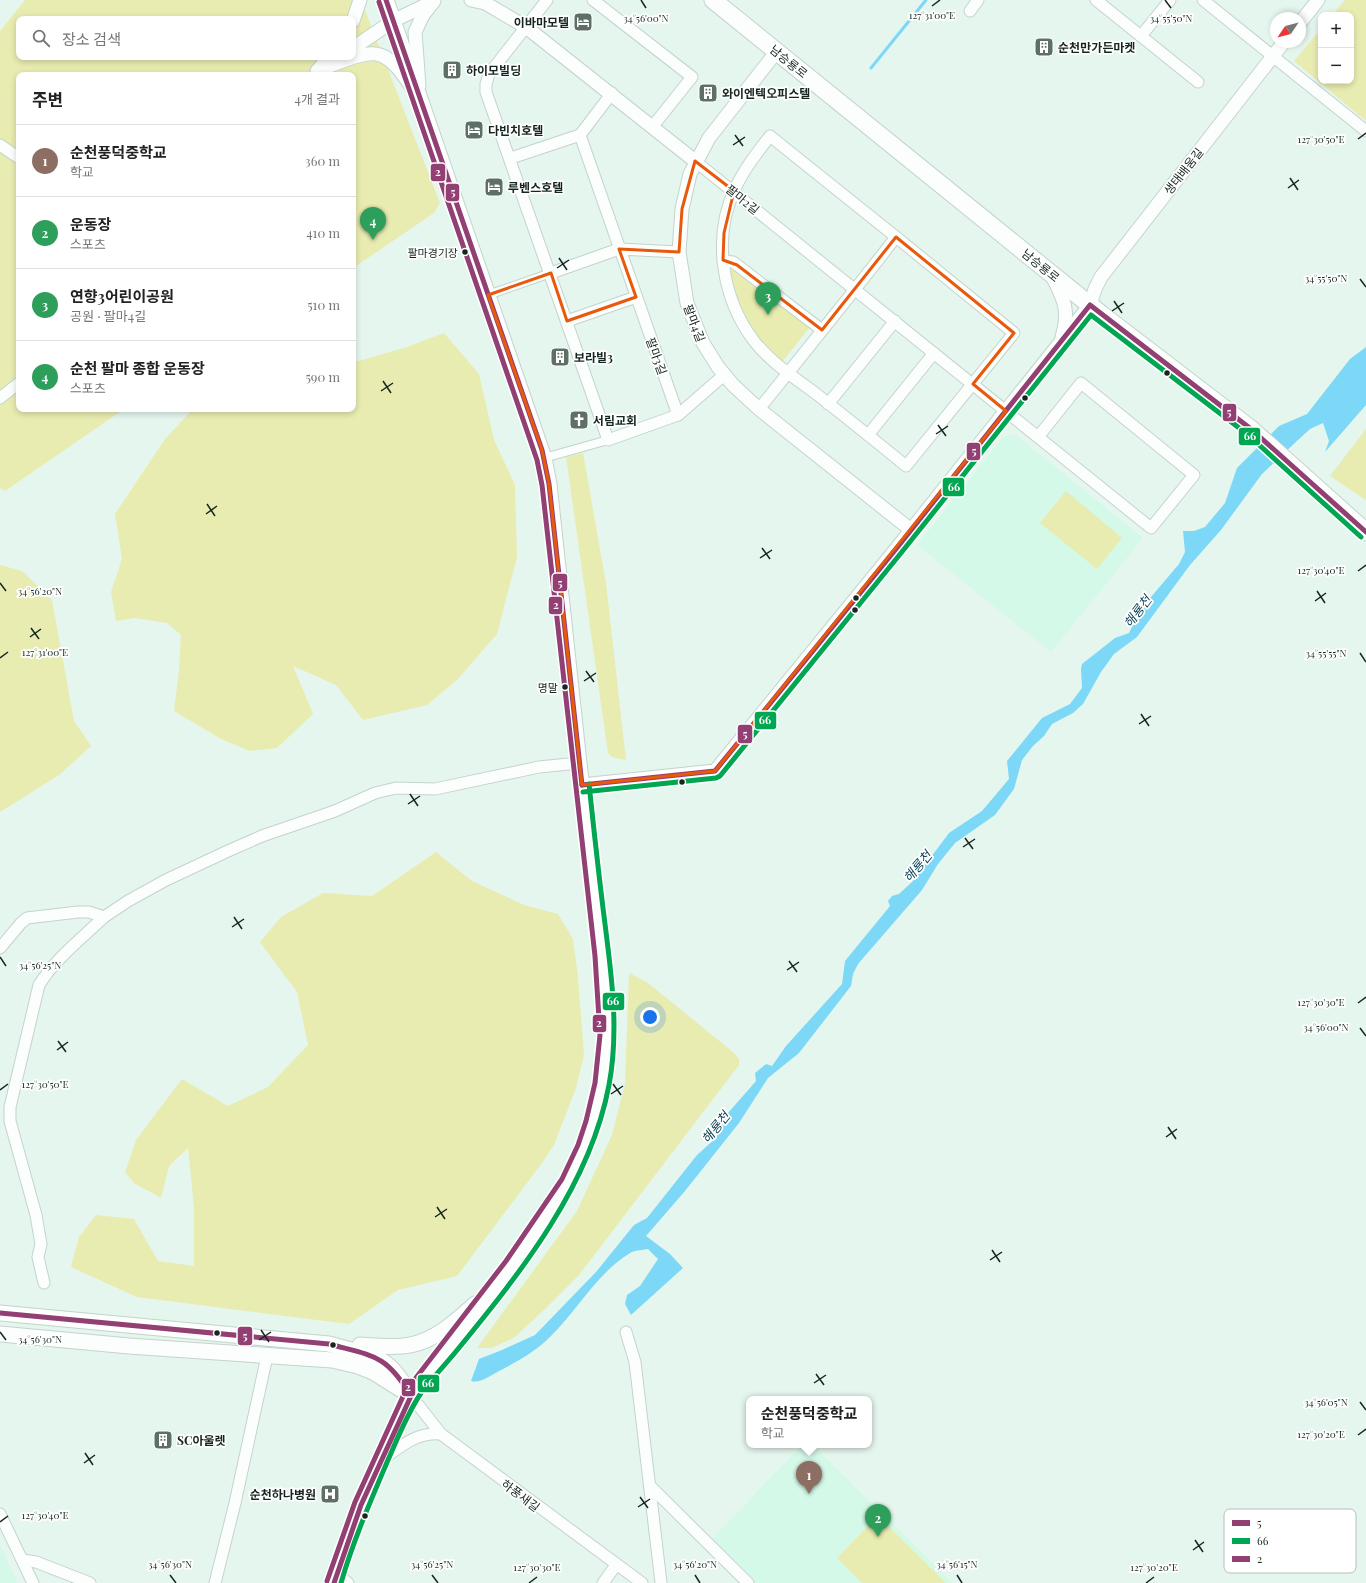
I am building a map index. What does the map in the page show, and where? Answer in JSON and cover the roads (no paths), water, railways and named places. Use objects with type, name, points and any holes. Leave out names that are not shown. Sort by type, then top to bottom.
[{"type":"main road","points":[[340,1580],[361,1505],[411,1396],[501,1280],[548,1212],[575,1169],[593,1123],[602,1084],[607,1035],[602,955],[579,763],[551,499],[544,458],[386,0]]},
{"type":"main road","name":"남승룡로","points":[[713,0],[1090,305],[1251,429],[1366,532]]},
{"type":"main road","points":[[0,1313],[328,1344],[385,1346],[410,1345],[426,1340],[445,1329],[501,1280]]},
{"type":"main road","points":[[0,1334],[129,1346],[332,1360],[358,1366],[373,1372],[411,1396]]},
{"type":"main road","points":[[328,1344],[376,1356],[390,1366],[401,1378],[411,1396]]},
{"type":"street","points":[[355,16],[360,0]]},
{"type":"street","points":[[356,46],[393,21],[433,0]]},
{"type":"street","points":[[420,98],[415,32],[423,15],[433,0]]},
{"type":"street","name":"팔마2길","points":[[471,0],[485,3],[526,27],[612,93],[695,161],[1151,528],[1194,475],[1081,383],[1038,437]]},
{"type":"street","points":[[547,0],[489,74],[486,84],[486,92],[511,158],[608,440]]},
{"type":"street","points":[[593,0],[692,77],[653,126]]},
{"type":"street","points":[[970,11],[978,0]]},
{"type":"street","points":[[1096,0],[1198,82]]},
{"type":"street","points":[[1141,36],[1170,0]]},
{"type":"street","points":[[1203,0],[1366,131]]},
{"type":"street","points":[[1306,15],[1318,0]]},
{"type":"street","name":"생태배움길","points":[[582,785],[715,771],[911,530],[1090,305],[1101,277],[1279,48]]},
{"type":"street","name":"팔마4길","points":[[777,51],[709,138],[695,161],[687,182],[682,209],[679,252],[687,303],[695,325],[710,356],[724,375],[759,409],[911,530]]},
{"type":"street","points":[[356,58],[364,55],[377,54],[392,63],[420,98]]},
{"type":"street","points":[[316,72],[326,60]]},
{"type":"street","points":[[316,72],[334,60]]},
{"type":"street","points":[[318,72],[350,60]]},
{"type":"street","points":[[511,158],[580,136],[612,93]]},
{"type":"street","name":"팔마3길","points":[[580,136],[678,415]]},
{"type":"street","points":[[770,136],[1014,333],[906,466],[788,373],[764,351],[748,331],[732,299],[723,261],[724,233],[734,191],[747,166],[770,136]]},
{"type":"street","points":[[0,145],[16,156]]},
{"type":"street","points":[[759,409],[896,237]]},
{"type":"street","points":[[488,295],[619,250],[679,252]]},
{"type":"street","points":[[723,261],[733,262],[822,330]]},
{"type":"street","points":[[1050,273],[1062,296],[1066,309],[1067,324],[1061,342]]},
{"type":"street","points":[[567,321],[636,297]]},
{"type":"street","points":[[828,404],[895,321]]},
{"type":"street","points":[[868,435],[934,353]]},
{"type":"street","points":[[544,458],[608,440],[678,415],[724,375]]},
{"type":"street","points":[[0,398],[16,385]]},
{"type":"street","points":[[44,1283],[38,1257],[41,1244],[36,1215],[12,1135],[10,1107],[39,985],[45,975],[66,953],[104,917],[128,901],[166,880],[262,836],[335,811],[375,793],[396,788],[435,789],[539,767],[579,763]]},
{"type":"street","points":[[0,948],[27,918],[78,912],[89,912],[104,917]]},
{"type":"street","points":[[626,1332],[635,1362],[661,1583]]},
{"type":"street","points":[[215,1583],[235,1503],[267,1356]]},
{"type":"street","name":"하풍새길","points":[[411,1396],[441,1434],[642,1583]]},
{"type":"street","points":[[380,1461],[405,1443],[419,1436],[428,1433],[441,1434]]},
{"type":"street","points":[[650,1486],[748,1583]]},
{"type":"street","points":[[0,1514],[33,1583]]},
{"type":"street","points":[[23,1560],[36,1562],[90,1583]]},
{"type":"street","points":[[603,1583],[616,1565]]},
{"type":"water","points":[[1366,347],[1366,405],[1325,452],[1329,441],[1323,423],[1310,429],[1262,474],[1221,530],[1190,565],[1137,637],[1114,654],[1101,672],[1083,704],[1073,713],[1052,724],[1044,736],[1033,746],[1022,760],[1014,789],[995,815],[955,843],[938,864],[922,890],[858,964],[853,974],[851,986],[799,1053],[768,1078],[739,1123],[685,1191],[646,1236],[670,1254],[683,1268],[631,1315],[625,1304],[627,1295],[640,1286],[658,1259],[648,1249],[630,1253],[607,1271],[560,1327],[532,1352],[485,1379],[474,1382],[471,1381],[479,1359],[535,1335],[596,1272],[634,1225],[647,1218],[697,1155],[716,1138],[728,1113],[756,1081],[755,1073],[766,1064],[772,1066],[786,1046],[842,984],[845,961],[890,906],[888,901],[892,896],[899,894],[913,881],[949,833],[982,811],[1009,779],[1007,761],[1042,718],[1070,704],[1082,688],[1082,664],[1115,638],[1129,633],[1140,610],[1179,564],[1185,552],[1183,531],[1194,531],[1205,527],[1225,503],[1237,468],[1279,426],[1307,414],[1350,359]]},
{"type":"waterway","points":[[871,68],[926,0]]},
{"type":"place","name":"이바마모텔","points":[[583,22]]},
{"type":"place","name":"순천만가든마켓","points":[[1044,47]]},
{"type":"place","name":"하이모빌딩","points":[[452,70]]},
{"type":"place","name":"와이엔텍오피스텔","points":[[708,93]]},
{"type":"place","name":"다빈치호텔","points":[[474,130]]},
{"type":"place","name":"루벤스호텔","points":[[494,187]]},
{"type":"place","name":"순천 팔마 종합 운동장","points":[[373,240]]},
{"type":"place","name":"팔마경기장","points":[[465,252]]},
{"type":"place","name":"연향3어린이공원","points":[[768,315]]},
{"type":"place","name":"보라빌3","points":[[560,357]]},
{"type":"place","name":"서림교회","points":[[579,420]]},
{"type":"place","name":"명말","points":[[565,687]]},
{"type":"place","name":"SC아울렛","points":[[163,1440]]},
{"type":"place","name":"순천하나병원","points":[[330,1494]]},
{"type":"place","name":"순천풍덕중학교","points":[[809,1494]]},
{"type":"place","name":"운동장","points":[[878,1537]]},
{"type":"water label","name":"해룡천","points":[[1137,611]]},
{"type":"water label","name":"해룡천","points":[[917,866]]},
{"type":"water label","name":"해룡천","points":[[715,1127]]}]
